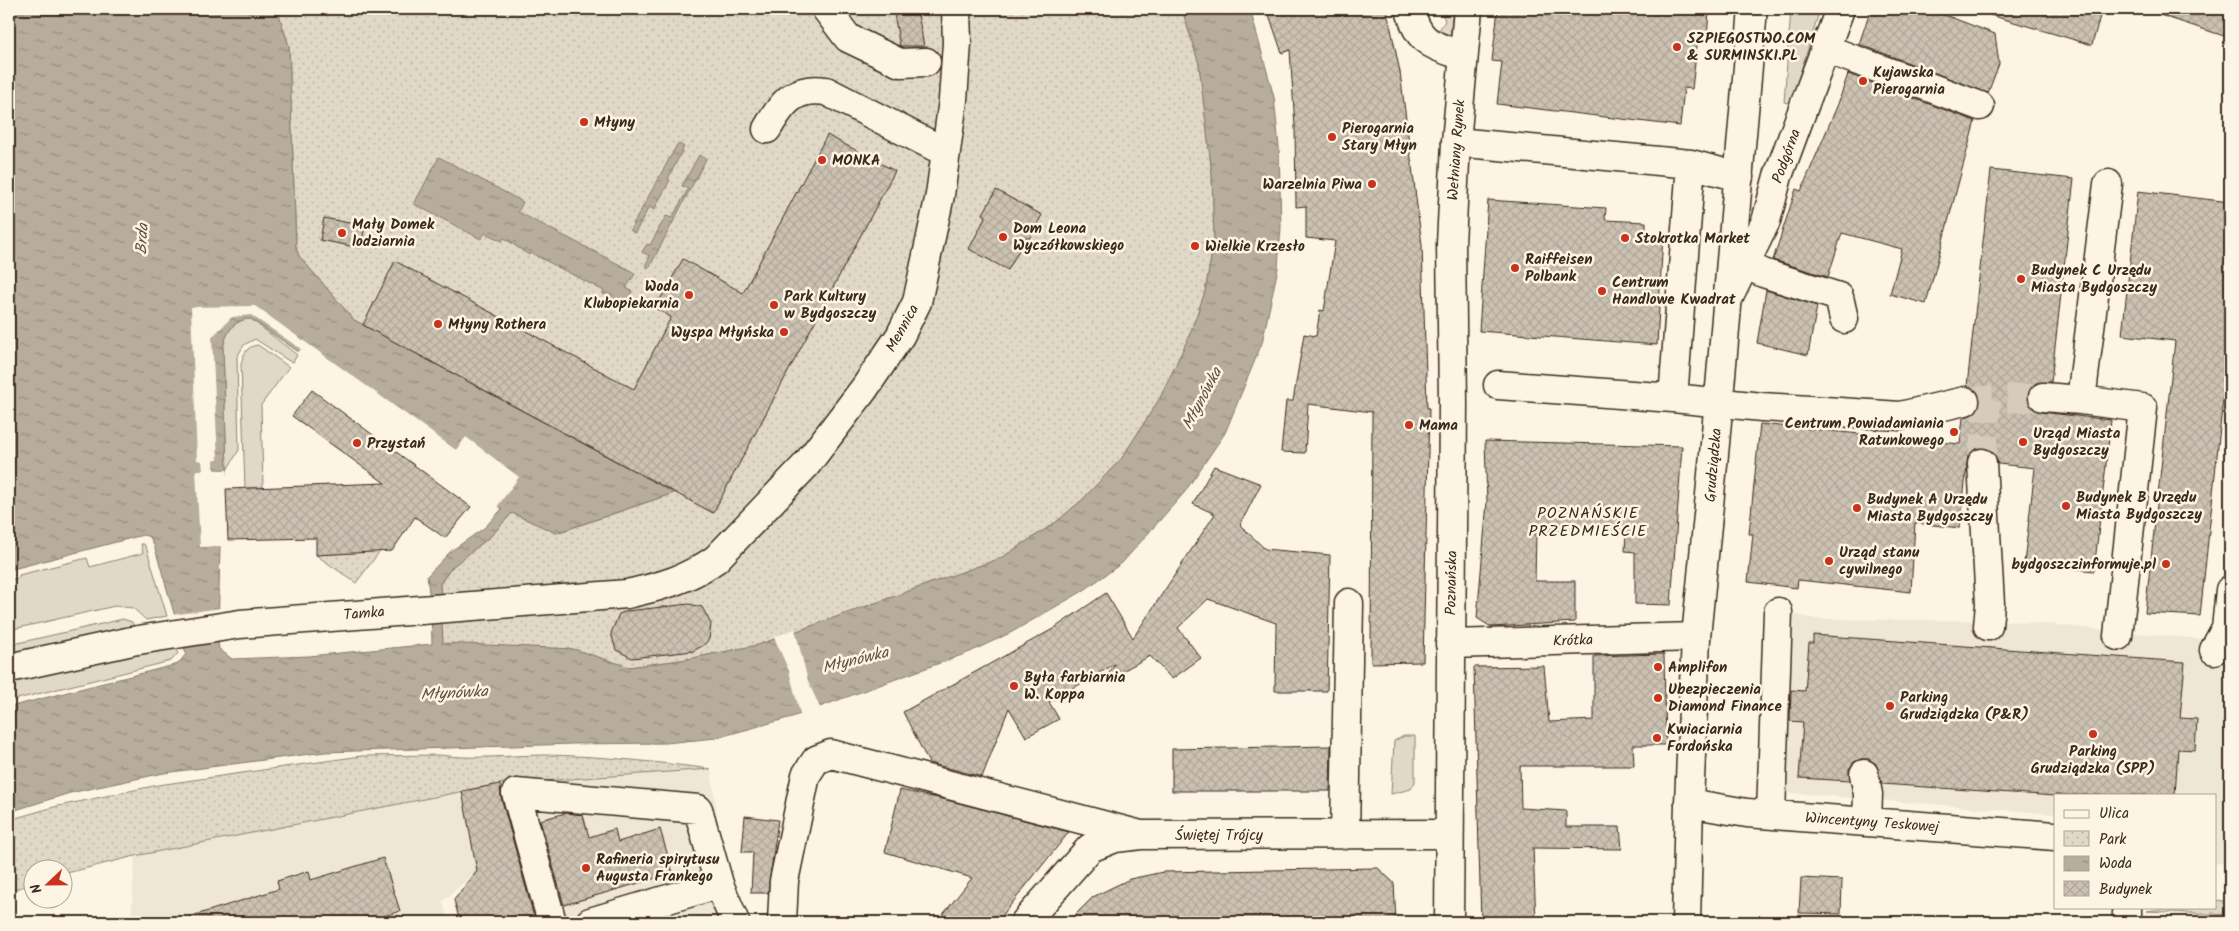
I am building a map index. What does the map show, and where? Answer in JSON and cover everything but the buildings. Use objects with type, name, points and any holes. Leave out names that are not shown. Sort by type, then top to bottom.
[{"type":"street","points":[[826,9],[848,38],[900,63],[926,62]]},
{"type":"street","name":"Mennica","points":[[716,559],[806,465],[864,389],[900,336],[917,302],[940,195],[957,42],[956,9]]},
{"type":"street","points":[[1410,9],[1414,24],[1427,42],[1463,56]]},
{"type":"street","name":"Wełniany Rynek","points":[[1451,244],[1456,142],[1468,9]]},
{"type":"street","name":"Grudziądzka","points":[[1686,922],[1696,637],[1719,402],[1752,9]]},
{"type":"street","name":"Podgórna","points":[[1727,300],[1766,221],[1778,176],[1840,9]]},
{"type":"street","points":[[1826,50],[1980,106]]},
{"type":"street","points":[[767,129],[778,108],[788,99],[812,88],[826,90],[945,152]]},
{"type":"street","points":[[1456,142],[1691,164],[1739,177]]},
{"type":"street","points":[[1673,398],[1691,164]]},
{"type":"street","points":[[2081,400],[2108,184]]},
{"type":"street","name":"Poznańska","points":[[1449,922],[1448,834],[1453,403],[1451,244]]},
{"type":"street","points":[[1745,264],[1763,273],[1839,297],[1844,319]]},
{"type":"street","points":[[1498,385],[1900,416],[1965,401]]},
{"type":"street","points":[[2043,397],[2143,408],[2118,636]]},
{"type":"street","points":[[1982,463],[1990,604],[1988,626]]},
{"type":"street","name":"Tamka","points":[[9,668],[172,633],[240,624],[627,594],[668,585],[691,575],[716,559]]},
{"type":"street","points":[[2214,650],[2226,628],[2230,590]]},
{"type":"street","points":[[1344,835],[1349,603]]},
{"type":"street","points":[[1771,814],[1778,612]]},
{"type":"street","name":"Krótka","points":[[1450,644],[1696,637]]},
{"type":"street","points":[[782,922],[784,881],[806,774],[816,760],[831,754],[1141,835]]},
{"type":"street","points":[[1864,774],[1868,794],[1867,822]]},
{"type":"street","points":[[552,922],[516,793],[698,809],[719,884],[734,922]]},
{"type":"street","name":"Wincentyny Teskowej","points":[[1689,804],[1746,813],[2054,836]]},
{"type":"street","name":"Świętej Trójcy","points":[[1025,922],[1090,848],[1115,838],[1141,835],[1448,834]]},
{"type":"street","points":[[590,922],[719,884]]},
{"type":"street","points":[[2127,908],[2127,922]]},
{"type":"shaded area","points":[[1789,613],[1815,619],[2012,621],[2230,642],[2230,773],[2226,790],[2230,792],[2230,861],[2216,864],[2216,794],[2054,794],[2054,814],[1765,791]]},
{"type":"shaded area","points":[[711,769],[722,855],[746,922],[488,922],[476,872],[443,901],[448,922],[131,922],[135,856],[500,784]]},
{"type":"green space","name":"Wyspa Młyńska","points":[[277,9],[1182,9],[1199,64],[1212,174],[1214,241],[1205,292],[1188,339],[1160,398],[1122,458],[1082,500],[1055,523],[1001,558],[758,645],[688,659],[629,667],[573,649],[443,644],[440,584],[452,567],[491,536],[512,513],[557,533],[674,493],[354,320],[299,256],[296,248],[289,46]]},
{"type":"green space","points":[[1441,9],[1453,9],[1450,38],[1426,27],[1428,25],[1439,30],[1445,21]]},
{"type":"green space","points":[[1791,9],[1820,9],[1791,104],[1784,102]]},
{"type":"green space","points":[[246,319],[251,319],[297,355],[293,362],[289,361],[255,339],[244,345],[237,357],[239,450],[227,470],[223,348],[233,326]]},
{"type":"green space","points":[[258,345],[289,367],[261,405],[263,487],[245,488],[241,365],[248,349]]},
{"type":"green space","points":[[141,544],[144,544],[147,550],[167,616],[146,620],[133,608],[115,606],[9,630],[9,580],[19,578],[19,575],[87,558],[90,567],[143,553]]},
{"type":"green space","points":[[380,551],[356,583],[316,555]]},
{"type":"green space","points":[[123,619],[132,622],[136,630],[9,658],[9,645]]},
{"type":"green space","points":[[176,646],[178,653],[171,661],[9,701],[9,682]]},
{"type":"green space","points":[[1404,736],[1415,736],[1415,782],[1411,789],[1391,794],[1394,741]]},
{"type":"green space","points":[[439,755],[493,757],[547,755],[649,762],[711,769],[500,784],[135,856],[72,872],[72,858],[22,858],[22,887],[9,891],[9,820],[54,807],[158,785],[361,756]]},
{"type":"green space","points":[[2230,900],[2230,915],[2147,911],[2168,908],[2216,908],[2216,902]]},
{"type":"water","points":[[9,9],[277,9],[289,46],[296,248],[299,256],[354,320],[674,493],[556,533],[512,513],[491,536],[452,567],[440,583],[443,643],[573,649],[629,667],[688,659],[758,645],[1001,558],[1055,523],[1082,500],[1122,458],[1160,398],[1188,339],[1205,292],[1214,241],[1212,174],[1199,64],[1182,9],[1250,9],[1274,97],[1279,147],[1281,227],[1278,268],[1262,343],[1225,433],[1184,493],[1122,563],[1083,591],[1012,632],[970,652],[792,717],[716,738],[666,743],[325,752],[164,773],[70,793],[9,812],[9,707],[178,664],[186,654],[150,537],[143,535],[9,570]],"holes":[[[246,319],[251,319],[387,413],[502,509],[484,528],[451,551],[427,576],[431,608],[432,644],[309,656],[232,659],[219,649],[220,546],[227,470],[223,348],[233,326]]]},
{"type":"water","points":[[678,143],[684,147],[668,179],[670,180],[654,210],[649,207],[635,233],[630,230]]},
{"type":"water","points":[[699,155],[706,159],[649,268],[645,266],[650,256],[642,252],[647,244],[650,245],[666,216],[672,218],[688,189],[682,186]]},
{"type":"water","points":[[439,157],[523,202],[518,212],[635,274],[626,288],[632,291],[624,305],[603,294],[604,291],[531,253],[529,255],[504,238],[502,241],[485,233],[481,239],[414,204]]},
{"type":"pier","points":[[255,306],[456,450],[466,437],[519,477],[497,507],[385,415],[297,354],[301,349],[251,315],[232,317],[212,337],[218,460],[214,460],[214,470],[227,470],[227,505],[222,546],[200,547],[196,470],[203,470],[202,461],[197,460],[191,307]]},
{"type":"pier","points":[[221,608],[220,640],[181,645],[172,615]]},
{"type":"pier","points":[[795,629],[808,681],[821,710],[801,717],[789,671],[774,637]]},
{"type":"tunnel","points":[[1965,401],[2043,397]]},
{"type":"tunnel","points":[[1982,463],[1987,400]]},
{"type":"place","name":"SZPIEGOSTWO.COM & SURMINSKI.PL","points":[[1677,47]]},
{"type":"place","name":"Kujawska Pierogarnia","points":[[1863,81]]},
{"type":"place","name":"Młyny","points":[[584,122]]},
{"type":"place","name":"Pierogarnia Stary Młyn","points":[[1332,137]]},
{"type":"place","name":"MONKA","points":[[822,160]]},
{"type":"place","name":"Warzelnia Piwa","points":[[1372,184]]},
{"type":"place","name":"Mały Domek lodziarnia","points":[[342,233]]},
{"type":"place","name":"Dom Leona Wyczółkowskiego","points":[[1003,237]]},
{"type":"place","name":"Stokrotka Market","points":[[1625,238]]},
{"type":"place","name":"Wielkie Krzesło","points":[[1195,246]]},
{"type":"place","name":"Raiffeisen Polbank","points":[[1515,268]]},
{"type":"place","name":"Budynek C Urzędu Miasta Bydgoszczy","points":[[2021,279]]},
{"type":"place","name":"Centrum Handlowe Kwadrat","points":[[1602,291]]},
{"type":"place","name":"Woda Klubopiekarnia","points":[[689,295]]},
{"type":"place","name":"Park Kultury w Bydgoszczy","points":[[774,305]]},
{"type":"place","name":"Młyny Rothera","points":[[438,324]]},
{"type":"place","name":"Wyspa Młyńska","points":[[784,332]]},
{"type":"place","name":"Mama","points":[[1409,425]]},
{"type":"place","name":"Centrum Powiadamiania Ratunkowego","points":[[1954,432]]},
{"type":"place","name":"Urząd Miasta Bydgoszczy","points":[[2023,442]]},
{"type":"place","name":"Przystań","points":[[357,443]]},
{"type":"place","name":"Budynek B Urzędu Miasta Bydgoszczy","points":[[2066,506]]},
{"type":"place","name":"Budynek A Urzędu Miasta Bydgoszczy","points":[[1857,508]]},
{"type":"place","name":"Urząd stanu cywilnego","points":[[1829,561]]},
{"type":"place","name":"bydgoszczinformuje.pl","points":[[2166,564]]},
{"type":"place","name":"Amplifon","points":[[1658,667]]},
{"type":"place","name":"Była farbiarnia W. Koppa","points":[[1014,686]]},
{"type":"place","name":"Ubezpieczenia Diamond Finance","points":[[1658,698]]},
{"type":"place","name":"Parking Grudziądzka (P&R)","points":[[1890,706]]},
{"type":"place","name":"Parking Grudziądzka (SPP)","points":[[2093,734]]},
{"type":"place","name":"Kwiaciarnia Fordońska","points":[[1657,738]]},
{"type":"place","name":"Rafineria spirytusu Augusta Frankego","points":[[586,868]]},
{"type":"district","name":"POZNAŃSKIE PRZEDMIEŚCIE","points":[[1588,521]]},
{"type":"water label","name":"Brda","points":[[141,239]]},
{"type":"water label","name":"Młynówka","points":[[1201,398]]},
{"type":"water label","name":"Młynówka","points":[[855,659]]},
{"type":"water label","name":"Młynówka","points":[[454,692]]}]
